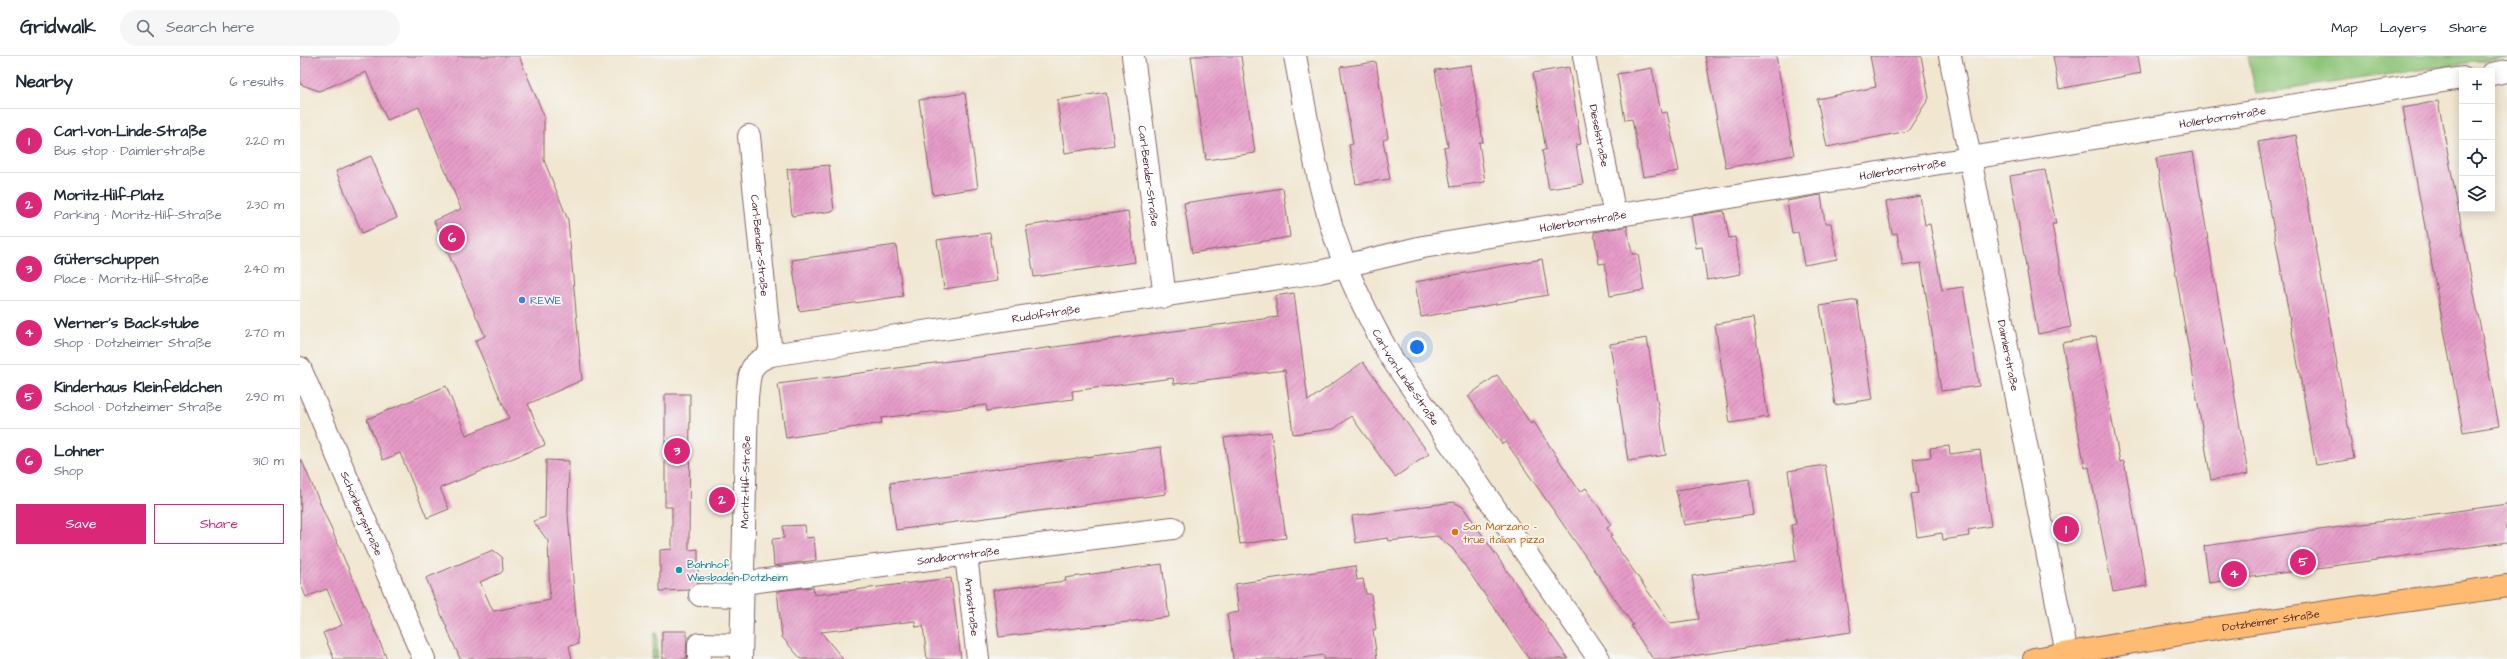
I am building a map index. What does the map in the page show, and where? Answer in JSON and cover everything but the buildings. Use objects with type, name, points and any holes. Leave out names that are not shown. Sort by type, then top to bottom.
[{"type":"main road","name":"Dotzheimer Straße","points":[[2034,659],[2210,629],[2507,586]]},
{"type":"street","name":"Carl-Bender-Straße","points":[[1133,56],[1165,297]]},
{"type":"street","name":"Carl-von-Linde-Straße","points":[[1295,56],[1322,191],[1346,267],[1374,327],[1390,356],[1590,654]]},
{"type":"street","name":"Dieselstraße","points":[[1584,56],[1615,216]]},
{"type":"street","name":"Daimlerstraße","points":[[1950,56],[2067,654]]},
{"type":"street","points":[[2495,73],[2507,71]]},
{"type":"street","name":"Hollerbornstraße","points":[[1346,267],[1423,247],[2459,78]]},
{"type":"street","name":"Carl-Bender-Straße","points":[[749,136],[771,355]]},
{"type":"street","name":"Rudolfstraße","points":[[751,368],[760,359],[771,355],[1165,297],[1346,267]]},
{"type":"street","name":"Schönbergstraße","points":[[300,368],[424,659]]},
{"type":"street","name":"Moritz-Hilf-Straße","points":[[699,659],[699,644],[741,652],[747,397],[751,368]]},
{"type":"street","name":"Sandbornstraße","points":[[742,589],[966,555],[1173,528]]},
{"type":"street","name":"Annastraße","points":[[966,555],[978,659]]},
{"type":"street","points":[[700,596],[742,589]]},
{"type":"green space","points":[[2248,56],[2507,56],[2507,57],[2256,94]]},
{"type":"green space","points":[[655,633],[657,633],[657,659],[651,659]]},
{"type":"place","name":"Lohner","points":[[452,238]]},
{"type":"place","name":"REWE","points":[[522,300]]},
{"type":"place","name":"Güterschuppen","points":[[677,451]]},
{"type":"place","name":"Moritz-Hilf-Platz","points":[[722,500]]},
{"type":"place","name":"Carl-von-Linde-Straße","points":[[2066,529]]},
{"type":"place","name":"San Marzano - true italian pizza","points":[[1455,532]]},
{"type":"place","name":"Kinderhaus Kleinfeldchen","points":[[2303,562]]},
{"type":"place","name":"Bahnhof Wiesbaden-Dotzheim","points":[[679,570]]},
{"type":"place","name":"Werner's Backstube","points":[[2234,574]]}]
